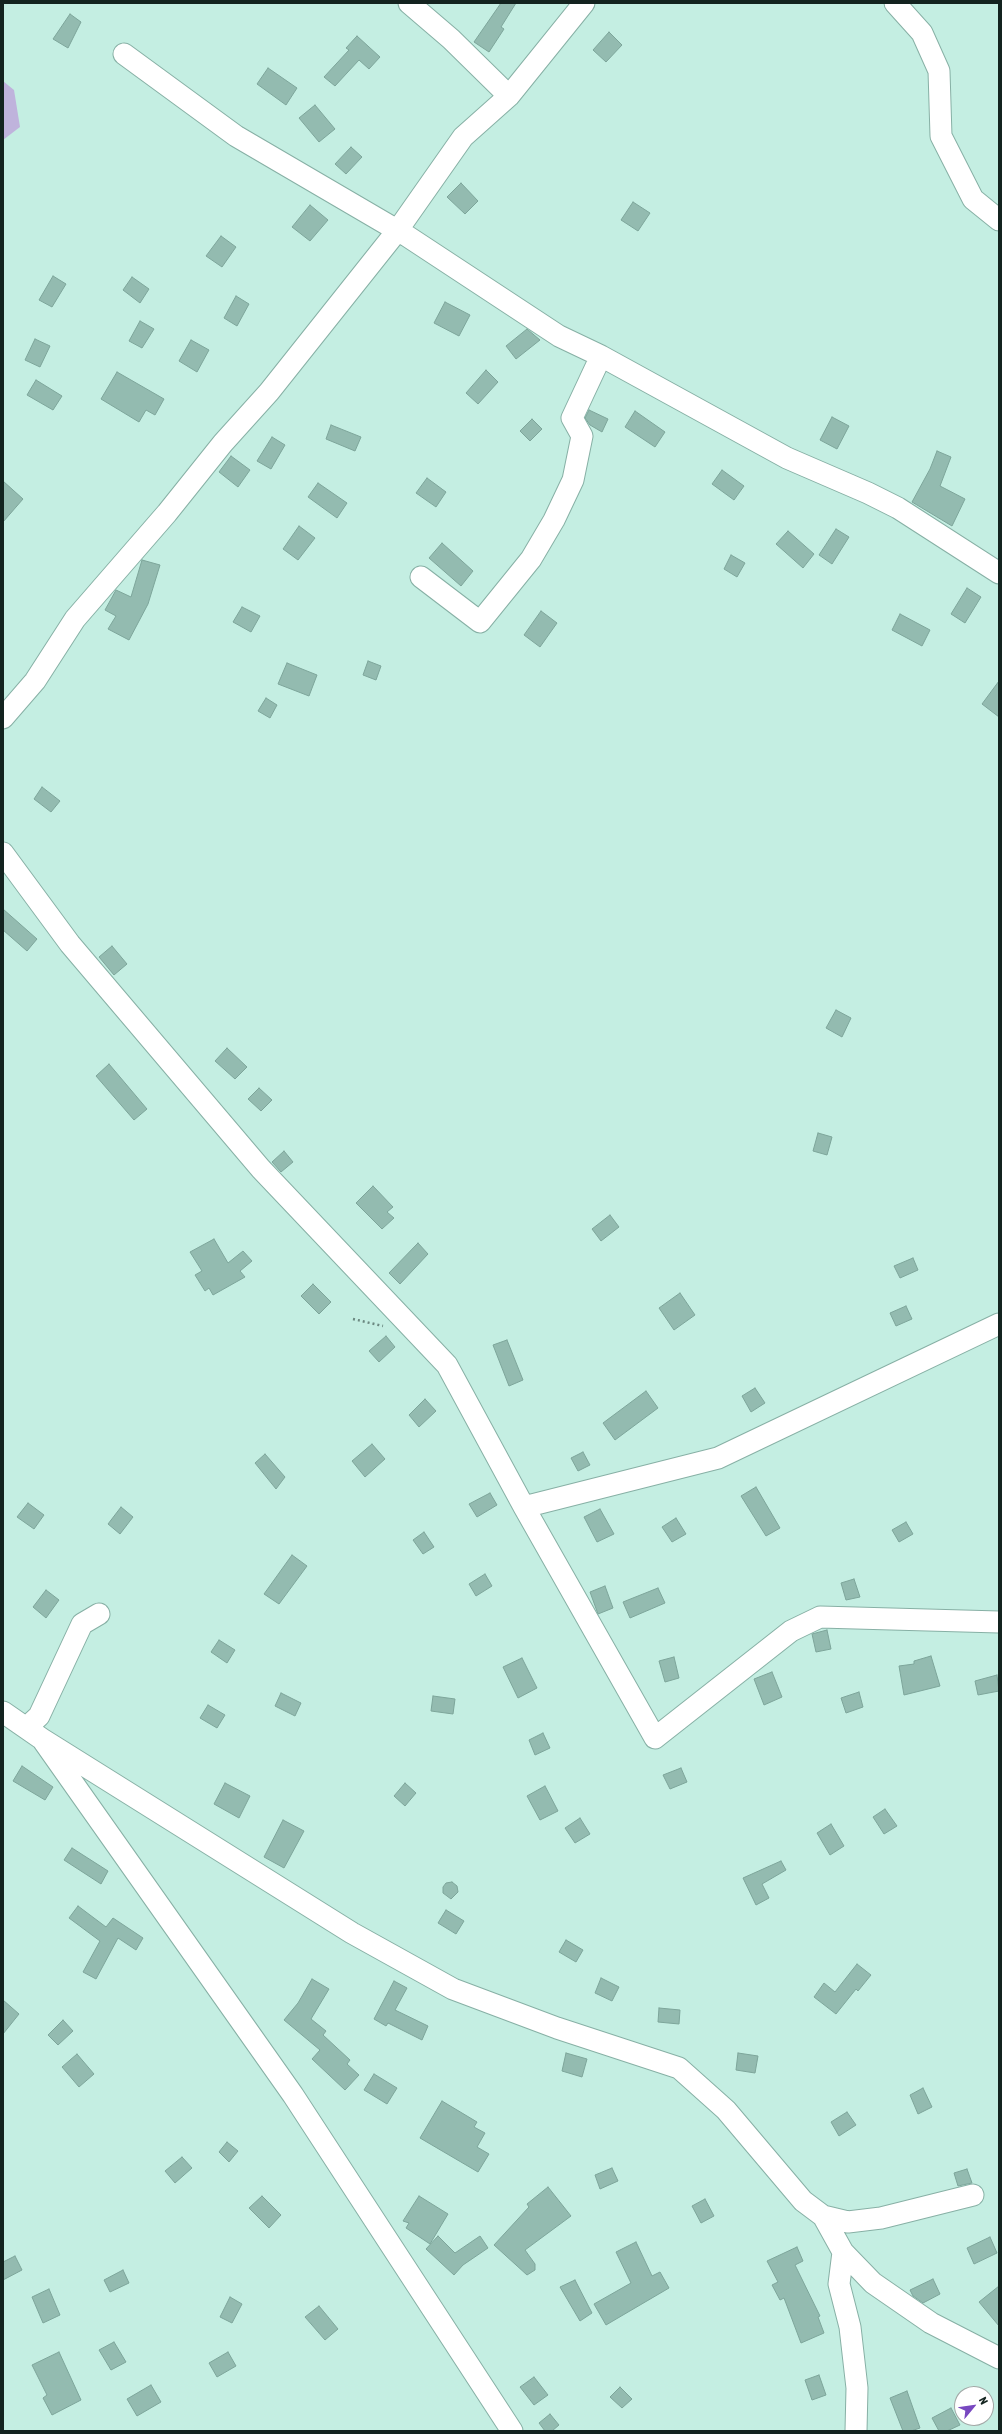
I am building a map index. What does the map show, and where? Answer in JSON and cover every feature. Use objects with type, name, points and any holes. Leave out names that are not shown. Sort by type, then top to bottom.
[{"type":"street","points":[[409,3],[451,40],[509,96]]},
{"type":"street","points":[[3,718],[35,681],[75,618],[166,513],[223,443],[269,392],[397,231],[463,137],[509,96],[584,3]]},
{"type":"street","points":[[895,3],[922,33],[939,71],[941,136],[973,199],[999,220]]},
{"type":"street","points":[[124,54],[236,136],[397,231],[484,285],[521,312],[559,336],[601,356],[787,458],[868,492],[898,508],[999,574]]},
{"type":"street","points":[[420,577],[480,622],[531,560],[554,520],[573,480],[582,436],[572,418],[601,356]]},
{"type":"street","points":[[3,853],[70,944],[261,1169],[447,1365],[524,1507],[655,1738],[791,1631],[820,1617],[999,1622]]},
{"type":"street","points":[[524,1507],[718,1458],[999,1324]]},
{"type":"street","points":[[34,1733],[39,1716],[82,1624],[99,1614]]},
{"type":"street","points":[[3,1712],[352,1933],[453,1989],[557,2028],[679,2068],[726,2110],[803,2200],[823,2216],[843,2252],[873,2283],[931,2323],[999,2358]]},
{"type":"street","points":[[34,1733],[293,2095],[512,2431]]},
{"type":"street","points":[[823,2216],[848,2222],[881,2218],[973,2195]]},
{"type":"street","points":[[843,2252],[839,2284],[850,2327],[857,2388],[856,2431]]},
{"type":"shaded area","points":[[3,81],[14,90],[20,127],[3,140]]},
{"type":"building","points":[[501,3],[516,3],[501,27],[504,29],[489,52],[474,42]]},
{"type":"building","points":[[70,14],[81,22],[68,48],[53,39]]},
{"type":"building","points":[[609,32],[622,45],[606,62],[593,50]]},
{"type":"building","points":[[357,36],[380,57],[369,69],[359,60],[335,86],[324,77],[349,50],[346,48]]},
{"type":"building","points":[[268,68],[297,88],[286,105],[257,84]]},
{"type":"building","points":[[315,105],[335,129],[319,142],[299,118]]},
{"type":"building","points":[[351,147],[362,157],[346,174],[335,164]]},
{"type":"building","points":[[461,183],[478,201],[465,214],[447,197]]},
{"type":"building","points":[[633,202],[650,213],[638,231],[621,220]]},
{"type":"building","points":[[310,205],[328,220],[310,241],[292,227]]},
{"type":"building","points":[[221,236],[236,247],[222,267],[206,256]]},
{"type":"building","points":[[53,276],[66,284],[52,307],[39,300]]},
{"type":"building","points":[[132,277],[149,289],[140,303],[123,290]]},
{"type":"building","points":[[236,296],[249,304],[237,326],[224,318]]},
{"type":"building","points":[[445,302],[470,315],[459,336],[434,323]]},
{"type":"building","points":[[140,321],[154,329],[142,348],[129,341]]},
{"type":"building","points":[[527,329],[540,340],[516,359],[506,346]]},
{"type":"building","points":[[35,339],[50,346],[40,367],[25,360]]},
{"type":"building","points":[[191,340],[209,350],[197,372],[179,361]]},
{"type":"building","points":[[486,370],[498,382],[478,404],[466,393]]},
{"type":"building","points":[[117,372],[164,399],[155,415],[146,410],[139,422],[101,399]]},
{"type":"building","points":[[36,380],[62,396],[53,410],[27,395]]},
{"type":"building","points":[[589,410],[608,419],[602,432],[590,425],[585,418]]},
{"type":"building","points":[[635,411],[665,432],[655,447],[625,427]]},
{"type":"building","points":[[832,417],[849,426],[837,449],[820,440]]},
{"type":"building","points":[[532,419],[542,429],[530,441],[520,431]]},
{"type":"building","points":[[331,425],[361,437],[355,451],[326,439]]},
{"type":"building","points":[[272,437],[285,445],[271,469],[257,461]]},
{"type":"building","points":[[937,451],[951,457],[940,486],[965,499],[952,526],[912,502],[930,469]]},
{"type":"building","points":[[231,456],[250,470],[238,487],[219,472]]},
{"type":"building","points":[[722,470],[744,486],[734,500],[712,484]]},
{"type":"building","points":[[427,478],[446,492],[436,507],[416,493]]},
{"type":"building","points":[[3,481],[23,499],[3,522]]},
{"type":"building","points":[[318,483],[347,503],[337,518],[308,497]]},
{"type":"building","points":[[299,526],[315,538],[298,560],[283,549]]},
{"type":"building","points":[[836,529],[849,537],[832,564],[819,555]]},
{"type":"building","points":[[788,531],[814,554],[803,568],[776,544]]},
{"type":"building","points":[[442,543],[473,571],[461,586],[429,558]]},
{"type":"building","points":[[731,555],[745,563],[737,577],[724,569]]},
{"type":"building","points":[[142,560],[160,565],[148,604],[129,640],[108,629],[116,616],[105,610],[116,590],[131,597]]},
{"type":"building","points":[[967,588],[981,597],[965,623],[951,614]]},
{"type":"building","points":[[242,607],[260,616],[251,632],[233,622]]},
{"type":"building","points":[[541,611],[557,623],[540,647],[524,635]]},
{"type":"building","points":[[900,614],[930,630],[922,646],[892,630]]},
{"type":"building","points":[[368,661],[381,666],[376,680],[363,675]]},
{"type":"building","points":[[287,663],[317,675],[309,696],[278,684]]},
{"type":"building","points":[[999,681],[999,717],[982,704]]},
{"type":"building","points":[[266,698],[277,705],[270,718],[258,711]]},
{"type":"building","points":[[42,787],[60,801],[51,812],[34,799]]},
{"type":"building","points":[[3,909],[37,939],[27,951],[3,930]]},
{"type":"building","points":[[112,946],[127,964],[114,975],[99,957]]},
{"type":"building","points":[[836,1010],[851,1018],[842,1037],[826,1028]]},
{"type":"building","points":[[227,1048],[247,1067],[235,1079],[215,1061]]},
{"type":"building","points":[[109,1064],[147,1109],[134,1120],[96,1076]]},
{"type":"building","points":[[259,1088],[272,1100],[261,1111],[248,1099]]},
{"type":"building","points":[[818,1133],[832,1137],[827,1155],[813,1151]]},
{"type":"building","points":[[284,1151],[293,1162],[281,1172],[272,1162]]},
{"type":"building","points":[[373,1186],[393,1207],[387,1212],[394,1218],[382,1229],[356,1203]]},
{"type":"building","points":[[610,1215],[619,1227],[601,1241],[592,1229]]},
{"type":"building","points":[[214,1239],[228,1263],[243,1251],[252,1261],[240,1271],[245,1277],[213,1295],[209,1288],[205,1291],[195,1275],[202,1271],[190,1252]]},
{"type":"building","points":[[418,1243],[428,1254],[400,1284],[389,1273]]},
{"type":"building","points":[[913,1258],[918,1270],[900,1278],[894,1266]]},
{"type":"building","points":[[313,1284],[331,1302],[319,1314],[301,1296]]},
{"type":"building","points":[[680,1293],[695,1315],[674,1330],[659,1308]]},
{"type":"building","points":[[906,1306],[912,1319],[896,1326],[890,1313]]},
{"type":"building","points":[[386,1336],[395,1347],[379,1362],[369,1351]]},
{"type":"building","points":[[507,1340],[523,1380],[509,1386],[493,1345]]},
{"type":"building","points":[[755,1388],[765,1403],[751,1412],[742,1396]]},
{"type":"building","points":[[646,1391],[658,1408],[615,1440],[603,1423]]},
{"type":"building","points":[[425,1399],[436,1411],[419,1427],[409,1415]]},
{"type":"building","points":[[372,1444],[385,1459],[365,1477],[352,1461]]},
{"type":"building","points":[[583,1452],[590,1465],[578,1471],[571,1458]]},
{"type":"building","points":[[265,1454],[285,1477],[276,1489],[255,1463]]},
{"type":"building","points":[[756,1487],[780,1528],[766,1536],[741,1496]]},
{"type":"building","points":[[490,1493],[497,1505],[477,1517],[469,1504]]},
{"type":"building","points":[[28,1503],[44,1515],[34,1529],[17,1517]]},
{"type":"building","points":[[121,1507],[133,1517],[120,1534],[108,1524]]},
{"type":"building","points":[[600,1509],[614,1534],[597,1542],[584,1517]]},
{"type":"building","points":[[676,1518],[686,1534],[672,1542],[662,1527]]},
{"type":"building","points":[[906,1522],[913,1534],[899,1542],[892,1530]]},
{"type":"building","points":[[424,1532],[434,1547],[423,1554],[413,1540]]},
{"type":"building","points":[[292,1555],[307,1566],[279,1604],[264,1594]]},
{"type":"building","points":[[485,1574],[492,1586],[476,1596],[469,1584]]},
{"type":"building","points":[[854,1579],[860,1597],[846,1600],[841,1583]]},
{"type":"building","points":[[605,1586],[613,1608],[598,1614],[590,1592]]},
{"type":"building","points":[[658,1588],[665,1603],[630,1618],[623,1602]]},
{"type":"building","points":[[46,1590],[59,1600],[46,1618],[33,1607]]},
{"type":"building","points":[[827,1630],[831,1649],[816,1652],[812,1634]]},
{"type":"building","points":[[219,1640],[235,1650],[227,1663],[211,1652]]},
{"type":"building","points":[[931,1656],[940,1686],[904,1695],[899,1666],[914,1664],[914,1661]]},
{"type":"building","points":[[674,1657],[679,1678],[665,1682],[659,1661]]},
{"type":"building","points":[[522,1658],[537,1688],[518,1698],[503,1667]]},
{"type":"building","points":[[772,1672],[782,1697],[764,1705],[754,1679]]},
{"type":"building","points":[[997,1675],[999,1691],[978,1695],[975,1681]]},
{"type":"building","points":[[859,1692],[863,1707],[846,1713],[841,1698]]},
{"type":"building","points":[[281,1693],[301,1703],[295,1716],[275,1706]]},
{"type":"building","points":[[433,1696],[455,1699],[453,1714],[431,1711]]},
{"type":"building","points":[[208,1705],[225,1715],[217,1728],[200,1718]]},
{"type":"building","points":[[543,1733],[550,1748],[535,1755],[529,1740]]},
{"type":"building","points":[[22,1766],[53,1787],[45,1800],[13,1781]]},
{"type":"building","points":[[681,1768],[687,1782],[670,1789],[663,1775]]},
{"type":"building","points":[[225,1783],[250,1796],[239,1818],[214,1804]]},
{"type":"building","points":[[405,1783],[416,1793],[405,1806],[394,1796]]},
{"type":"building","points":[[545,1786],[558,1811],[540,1820],[527,1796]]},
{"type":"building","points":[[885,1809],[897,1826],[884,1834],[873,1817]]},
{"type":"building","points":[[580,1818],[590,1834],[575,1843],[565,1828]]},
{"type":"building","points":[[283,1820],[304,1831],[284,1868],[264,1857]]},
{"type":"building","points":[[831,1824],[844,1846],[830,1855],[817,1833]]},
{"type":"building","points":[[72,1848],[108,1871],[101,1884],[64,1860]]},
{"type":"building","points":[[781,1861],[786,1870],[762,1884],[769,1898],[756,1905],[743,1878]]},
{"type":"building","points":[[452,1882],[457,1886],[458,1892],[451,1899],[443,1893],[443,1887],[446,1883]]},
{"type":"building","points":[[78,1906],[106,1927],[113,1918],[143,1938],[136,1950],[118,1938],[96,1979],[83,1972],[100,1941],[69,1918]]},
{"type":"building","points":[[446,1910],[464,1921],[456,1934],[438,1923]]},
{"type":"building","points":[[566,1940],[583,1950],[576,1962],[559,1952]]},
{"type":"building","points":[[857,1964],[871,1975],[858,1991],[856,1989],[836,2014],[814,1997],[824,1983],[835,1992]]},
{"type":"building","points":[[601,1978],[619,1987],[612,2001],[595,1993]]},
{"type":"building","points":[[312,1979],[329,1989],[311,2019],[326,2031],[323,2035],[350,2060],[347,2064],[359,2075],[345,2090],[312,2059],[320,2050],[284,2020],[298,2003]]},
{"type":"building","points":[[394,1981],[407,1988],[395,2010],[428,2026],[422,2040],[388,2023],[386,2026],[374,2019]]},
{"type":"building","points":[[3,2000],[19,2014],[3,2034]]},
{"type":"building","points":[[659,2008],[680,2010],[679,2024],[658,2022]]},
{"type":"building","points":[[63,2020],[73,2031],[58,2045],[48,2035]]},
{"type":"building","points":[[566,2053],[587,2059],[582,2077],[562,2071]]},
{"type":"building","points":[[738,2053],[758,2056],[755,2073],[736,2070]]},
{"type":"building","points":[[77,2054],[94,2074],[79,2087],[62,2067]]},
{"type":"building","points":[[374,2074],[397,2088],[387,2104],[364,2090]]},
{"type":"building","points":[[923,2088],[932,2107],[918,2114],[910,2095]]},
{"type":"building","points":[[442,2101],[477,2122],[474,2127],[485,2133],[477,2147],[489,2154],[478,2172],[420,2138]]},
{"type":"building","points":[[847,2112],[856,2125],[839,2136],[831,2122]]},
{"type":"building","points":[[227,2142],[238,2151],[229,2162],[219,2152]]},
{"type":"building","points":[[182,2157],[192,2168],[175,2183],[165,2171]]},
{"type":"building","points":[[612,2168],[618,2181],[600,2189],[595,2175]]},
{"type":"building","points":[[967,2169],[972,2183],[958,2186],[954,2173]]},
{"type":"building","points":[[548,2187],[571,2216],[525,2250],[535,2264],[535,2270],[527,2275],[494,2245],[529,2207],[527,2204]]},
{"type":"building","points":[[262,2196],[281,2215],[269,2228],[249,2208]]},
{"type":"building","points":[[419,2196],[448,2214],[430,2244],[406,2228],[409,2223],[403,2221]]},
{"type":"building","points":[[705,2199],[714,2216],[701,2223],[692,2206]]},
{"type":"building","points":[[438,2236],[455,2253],[480,2236],[488,2248],[463,2265],[454,2275],[426,2249]]},
{"type":"building","points":[[990,2237],[997,2253],[974,2264],[967,2248]]},
{"type":"building","points":[[636,2242],[652,2276],[660,2272],[669,2288],[606,2325],[594,2304],[631,2283],[616,2252]]},
{"type":"building","points":[[797,2247],[803,2261],[795,2265],[820,2316],[818,2317],[824,2333],[801,2343],[784,2298],[780,2300],[772,2285],[778,2282],[767,2261]]},
{"type":"building","points":[[15,2256],[22,2270],[3,2280],[3,2262]]},
{"type":"building","points":[[123,2270],[129,2283],[110,2292],[104,2280]]},
{"type":"building","points":[[933,2279],[940,2294],[923,2303],[913,2296],[910,2290]]},
{"type":"building","points":[[575,2280],[592,2313],[580,2321],[560,2287]]},
{"type":"building","points":[[999,2286],[999,2326],[979,2302]]},
{"type":"building","points":[[49,2289],[60,2315],[43,2323],[32,2297]]},
{"type":"building","points":[[230,2297],[242,2304],[232,2323],[220,2317]]},
{"type":"building","points":[[319,2306],[338,2329],[325,2340],[305,2317]]},
{"type":"building","points":[[114,2342],[126,2362],[111,2370],[99,2350]]},
{"type":"building","points":[[59,2352],[81,2400],[52,2415],[43,2398],[47,2395],[32,2365]]},
{"type":"building","points":[[228,2352],[236,2366],[217,2377],[209,2363]]},
{"type":"building","points":[[819,2375],[826,2395],[812,2400],[805,2380]]},
{"type":"building","points":[[534,2377],[548,2395],[534,2405],[520,2387]]},
{"type":"building","points":[[151,2385],[161,2402],[137,2416],[127,2399]]},
{"type":"building","points":[[620,2387],[632,2399],[622,2408],[610,2397]]},
{"type":"building","points":[[907,2391],[920,2428],[911,2431],[903,2431],[890,2398]]},
{"type":"building","points":[[951,2408],[954,2414],[954,2426],[958,2426],[947,2431],[939,2431],[932,2418]]},
{"type":"building","points":[[550,2414],[559,2425],[552,2431],[545,2431],[539,2423]]}]
